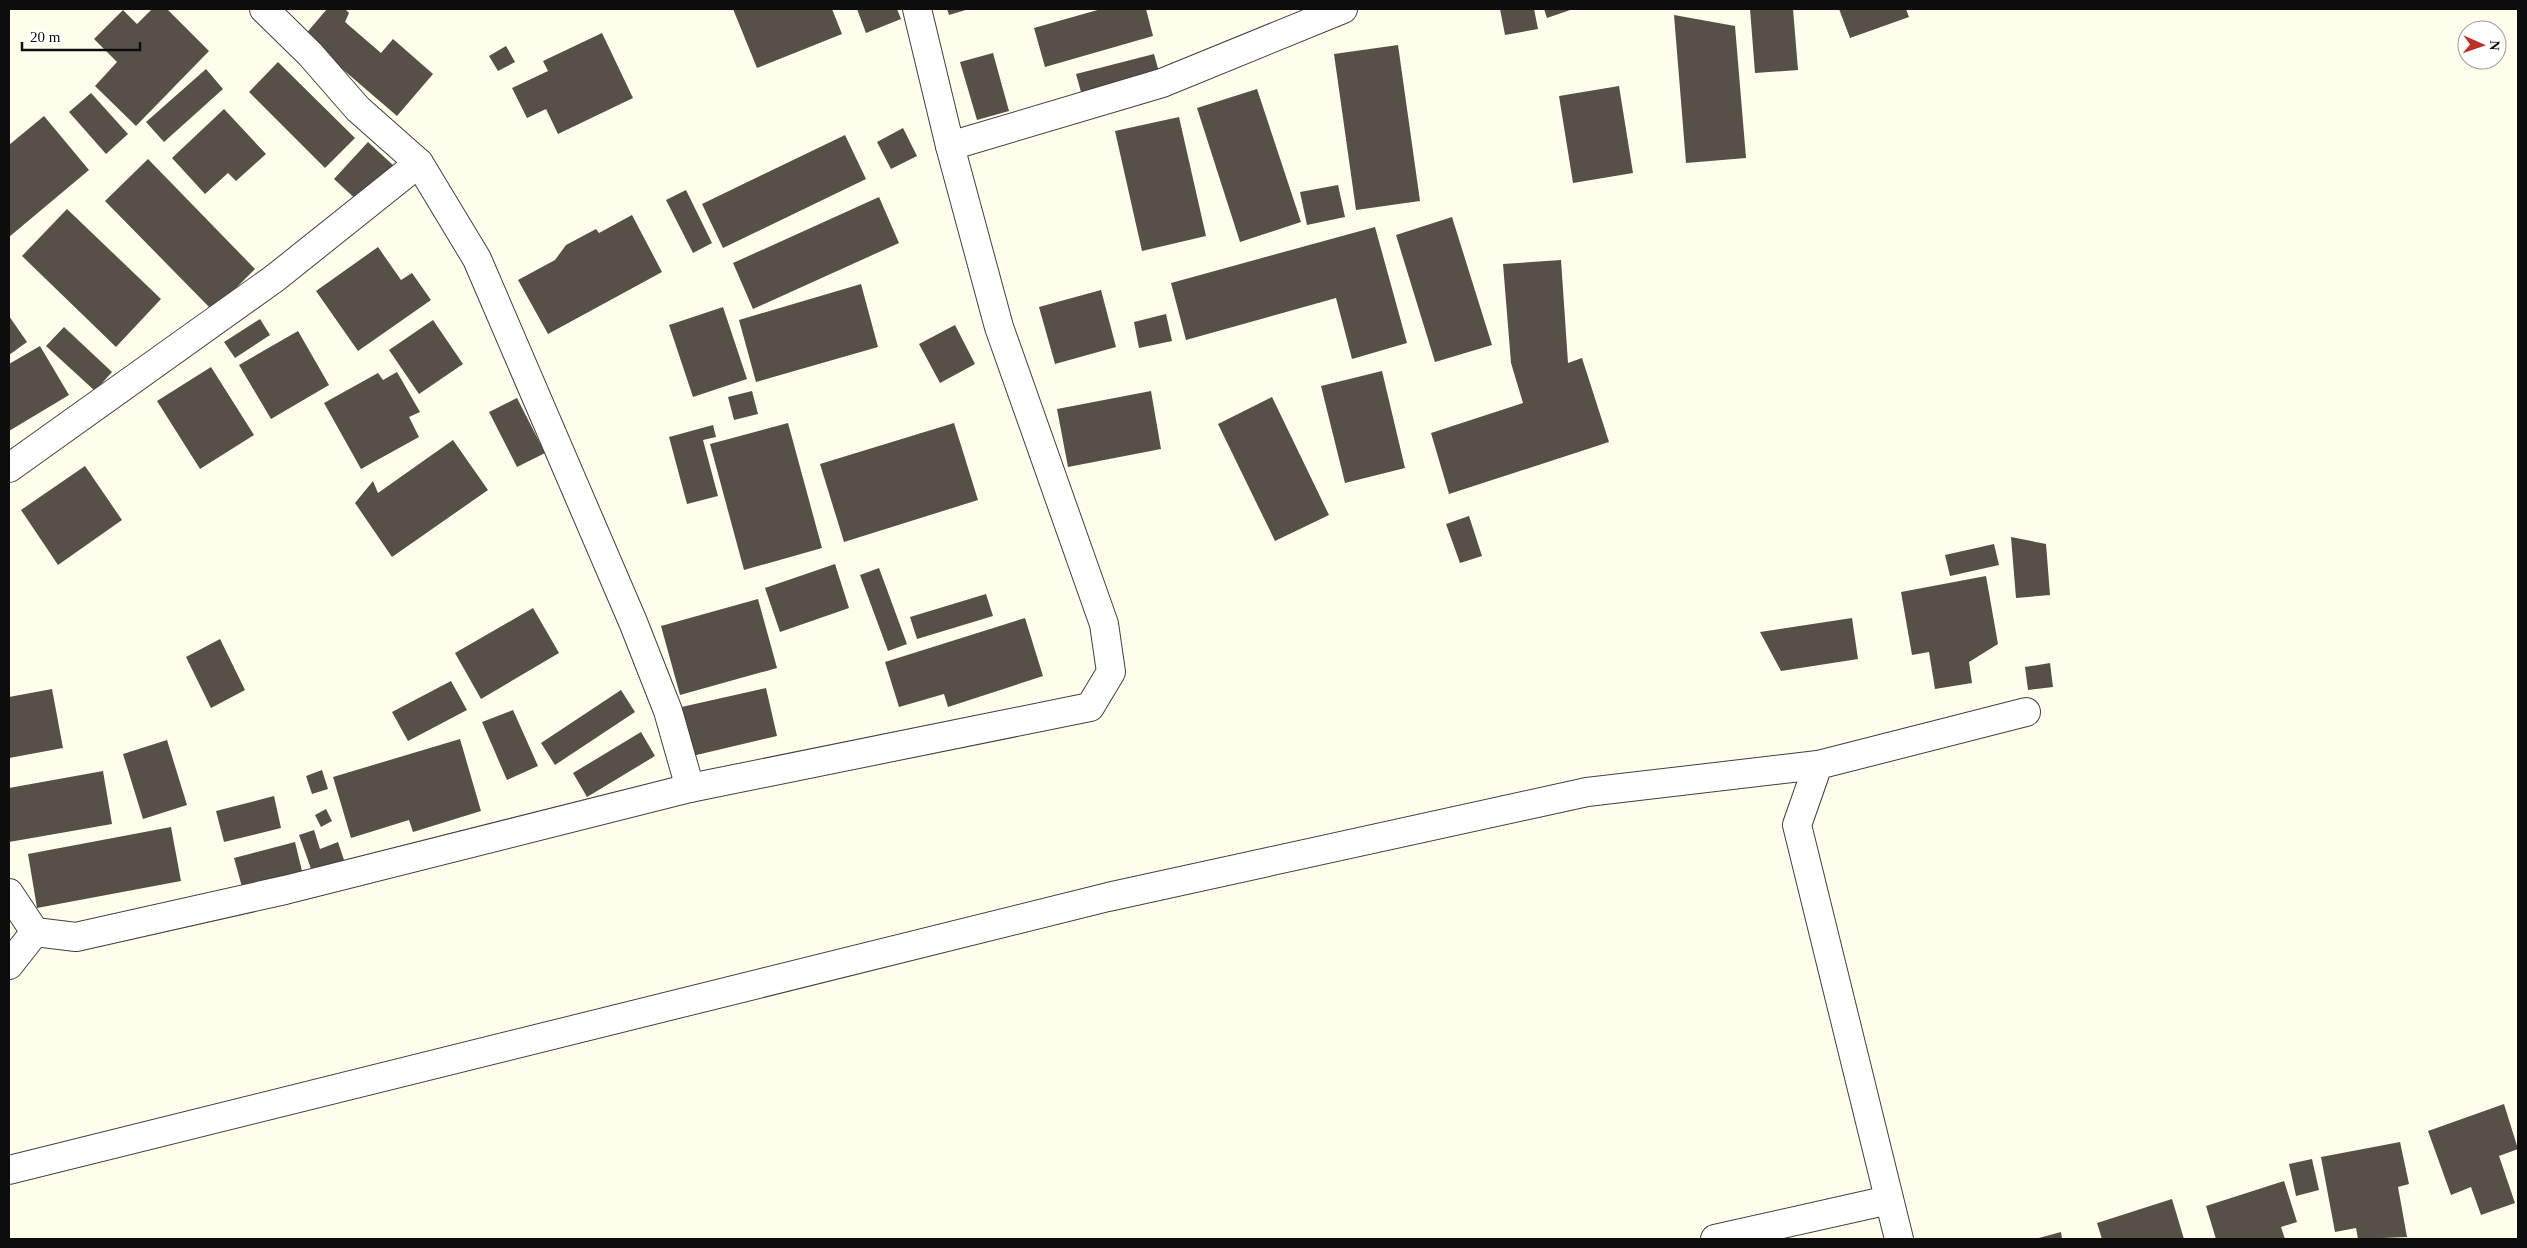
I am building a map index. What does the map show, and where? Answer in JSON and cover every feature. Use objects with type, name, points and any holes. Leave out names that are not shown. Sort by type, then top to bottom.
[{"type":"street","points":[[264,9],[310,54],[358,109],[419,163],[477,259],[633,622],[668,711],[690,788]]},
{"type":"street","points":[[9,893],[35,932],[76,937],[285,890],[690,788],[1090,707],[1111,672],[1104,624],[999,327],[950,146],[917,9]]},
{"type":"street","points":[[950,146],[1162,83],[1343,9]]},
{"type":"street","points":[[9,468],[275,278],[419,163]]},
{"type":"street","points":[[9,1170],[1108,897],[1587,792],[1818,765],[2026,712]]},
{"type":"street","points":[[1818,765],[1797,825],[1899,1239]]},
{"type":"street","points":[[9,965],[35,932]]},
{"type":"street","points":[[1715,1239],[1889,1200]]},
{"type":"building","points":[[152,9],[167,9],[209,51],[136,126],[95,86],[117,62],[94,39],[123,10],[137,24]]},
{"type":"building","points":[[327,9],[345,9],[349,13],[345,22],[381,53],[393,39],[433,74],[397,116],[304,36]]},
{"type":"building","points":[[733,9],[832,9],[842,34],[757,68]]},
{"type":"building","points":[[857,9],[897,9],[901,19],[866,33]]},
{"type":"building","points":[[947,9],[969,9],[949,15]]},
{"type":"building","points":[[1101,9],[1146,9],[1153,36],[1045,67],[1034,28]]},
{"type":"building","points":[[1500,9],[1534,9],[1538,29],[1505,35]]},
{"type":"building","points":[[1544,9],[1573,9],[1547,18]]},
{"type":"building","points":[[1750,9],[1793,9],[1798,70],[1755,73]]},
{"type":"building","points":[[1839,9],[1906,9],[1909,17],[1850,38]]},
{"type":"building","points":[[1674,15],[1735,26],[1746,158],[1686,163]]},
{"type":"building","points":[[602,33],[633,98],[558,134],[546,109],[527,118],[512,88],[548,71],[543,61]]},
{"type":"building","points":[[1398,45],[1420,201],[1356,210],[1334,54]]},
{"type":"building","points":[[506,46],[515,62],[498,71],[489,56]]},
{"type":"building","points":[[993,53],[1009,111],[977,120],[960,62]]},
{"type":"building","points":[[1154,54],[1159,72],[1081,92],[1076,74]]},
{"type":"building","points":[[278,62],[355,138],[325,168],[249,92]]},
{"type":"building","points":[[206,69],[223,89],[164,142],[146,122]]},
{"type":"building","points":[[1619,86],[1633,173],[1573,183],[1559,96]]},
{"type":"building","points":[[1257,89],[1301,222],[1240,242],[1197,108]]},
{"type":"building","points":[[91,93],[128,134],[106,154],[69,112]]},
{"type":"building","points":[[224,109],[266,154],[236,181],[228,173],[205,194],[172,158]]},
{"type":"building","points":[[44,116],[89,170],[9,237],[9,145]]},
{"type":"building","points":[[1179,117],[1206,236],[1142,251],[1115,131]]},
{"type":"building","points":[[903,128],[917,156],[891,169],[877,142]]},
{"type":"building","points":[[845,135],[866,179],[723,248],[702,204]]},
{"type":"building","points":[[368,142],[394,166],[360,203],[334,179]]},
{"type":"building","points":[[148,159],[255,269],[213,311],[105,201]]},
{"type":"building","points":[[1338,185],[1345,217],[1307,225],[1300,192]]},
{"type":"building","points":[[686,190],[712,243],[693,253],[666,200]]},
{"type":"building","points":[[879,197],[899,243],[753,309],[733,263]]},
{"type":"building","points":[[67,209],[161,299],[116,347],[22,256]]},
{"type":"building","points":[[632,215],[662,272],[548,334],[518,280],[555,260],[566,245],[596,229],[599,233]]},
{"type":"building","points":[[1452,217],[1492,345],[1435,362],[1396,235]]},
{"type":"building","points":[[1375,227],[1407,343],[1352,359],[1336,298],[1186,340],[1171,283]]},
{"type":"building","points":[[378,247],[401,280],[412,273],[431,300],[358,351],[316,291]]},
{"type":"building","points":[[1561,260],[1568,363],[1582,358],[1609,442],[1449,494],[1431,433],[1523,403],[1511,363],[1503,264]]},
{"type":"building","points":[[861,284],[878,347],[756,382],[739,320]]},
{"type":"building","points":[[1101,290],[1116,347],[1055,364],[1039,307]]},
{"type":"building","points":[[723,307],[747,379],[693,397],[669,325]]},
{"type":"building","points":[[1166,314],[1172,341],[1139,348],[1134,322]]},
{"type":"building","points":[[9,316],[27,342],[9,355]]},
{"type":"building","points":[[260,319],[270,335],[235,358],[224,342]]},
{"type":"building","points":[[433,320],[463,364],[419,394],[389,350]]},
{"type":"building","points":[[955,325],[975,364],[940,383],[919,344]]},
{"type":"building","points":[[64,327],[112,372],[95,391],[46,346]]},
{"type":"building","points":[[298,331],[329,385],[271,419],[239,365]]},
{"type":"building","points":[[40,346],[69,395],[9,431],[9,364]]},
{"type":"building","points":[[211,367],[254,435],[200,469],[157,401]]},
{"type":"building","points":[[1382,371],[1405,468],[1345,483],[1321,386]]},
{"type":"building","points":[[397,372],[420,412],[409,417],[419,437],[361,469],[324,403],[378,373],[383,380]]},
{"type":"building","points":[[752,391],[758,414],[734,420],[728,397]]},
{"type":"building","points":[[1151,391],[1161,449],[1068,467],[1057,409]]},
{"type":"building","points":[[1272,397],[1329,515],[1275,541],[1218,424]]},
{"type":"building","points":[[517,398],[545,453],[517,467],[489,412]]},
{"type":"building","points":[[788,423],[822,548],[744,570],[710,444]]},
{"type":"building","points":[[954,423],[978,500],[844,542],[820,464]]},
{"type":"building","points":[[713,425],[716,437],[703,440],[718,496],[687,504],[669,437]]},
{"type":"building","points":[[453,440],[488,490],[392,557],[355,503],[373,481],[378,493]]},
{"type":"building","points":[[85,466],[122,520],[58,565],[21,510]]},
{"type":"building","points":[[1469,516],[1482,556],[1460,563],[1446,524]]},
{"type":"building","points":[[2011,537],[2046,544],[2050,595],[2016,598]]},
{"type":"building","points":[[1994,544],[1999,565],[1950,576],[1945,555]]},
{"type":"building","points":[[835,564],[849,608],[780,632],[765,588]]},
{"type":"building","points":[[879,568],[907,644],[888,651],[860,575]]},
{"type":"building","points":[[1986,576],[1998,644],[1969,662],[1972,683],[1935,689],[1929,652],[1912,655],[1901,592]]},
{"type":"building","points":[[986,594],[993,616],[917,639],[910,617]]},
{"type":"building","points":[[758,599],[777,668],[680,695],[661,626]]},
{"type":"building","points":[[533,608],[559,653],[481,699],[455,653]]},
{"type":"building","points":[[1025,618],[1043,676],[948,707],[944,694],[899,707],[885,662]]},
{"type":"building","points":[[1852,618],[1858,659],[1781,671],[1760,632]]},
{"type":"building","points":[[220,639],[245,690],[211,708],[186,657]]},
{"type":"building","points":[[2050,663],[2053,687],[2028,690],[2025,667]]},
{"type":"building","points":[[451,681],[467,710],[408,741],[392,712]]},
{"type":"building","points":[[766,688],[777,736],[688,757],[677,708]]},
{"type":"building","points":[[52,689],[63,748],[9,758],[9,697]]},
{"type":"building","points":[[621,690],[635,712],[555,765],[541,743]]},
{"type":"building","points":[[513,710],[538,766],[507,780],[482,722]]},
{"type":"building","points":[[641,732],[655,756],[587,797],[573,773]]},
{"type":"building","points":[[460,739],[481,811],[413,832],[409,820],[351,838],[333,777]]},
{"type":"building","points":[[167,740],[187,805],[143,819],[123,754]]},
{"type":"building","points":[[322,770],[328,789],[312,794],[306,776]]},
{"type":"building","points":[[103,771],[112,824],[9,842],[9,788]]},
{"type":"building","points":[[274,796],[281,828],[224,842],[216,811]]},
{"type":"building","points":[[326,809],[332,821],[321,827],[315,815]]},
{"type":"building","points":[[171,827],[181,881],[37,908],[28,854]]},
{"type":"building","points":[[314,830],[320,849],[338,842],[347,869],[315,880],[299,835]]},
{"type":"building","points":[[295,842],[302,871],[242,887],[234,858]]},
{"type":"building","points":[[2504,1104],[2518,1149],[2499,1156],[2515,1203],[2481,1215],[2471,1187],[2451,1195],[2428,1131]]},
{"type":"building","points":[[2400,1142],[2409,1184],[2398,1187],[2407,1237],[2358,1239],[2356,1228],[2335,1232],[2321,1157]]},
{"type":"building","points":[[2312,1159],[2319,1190],[2296,1196],[2289,1164]]},
{"type":"building","points":[[2284,1181],[2297,1222],[2281,1227],[2285,1239],[2216,1239],[2206,1206]]},
{"type":"building","points":[[2172,1199],[2184,1239],[2102,1239],[2097,1223]]},
{"type":"building","points":[[2061,1232],[2062,1239],[2035,1239]]}]
